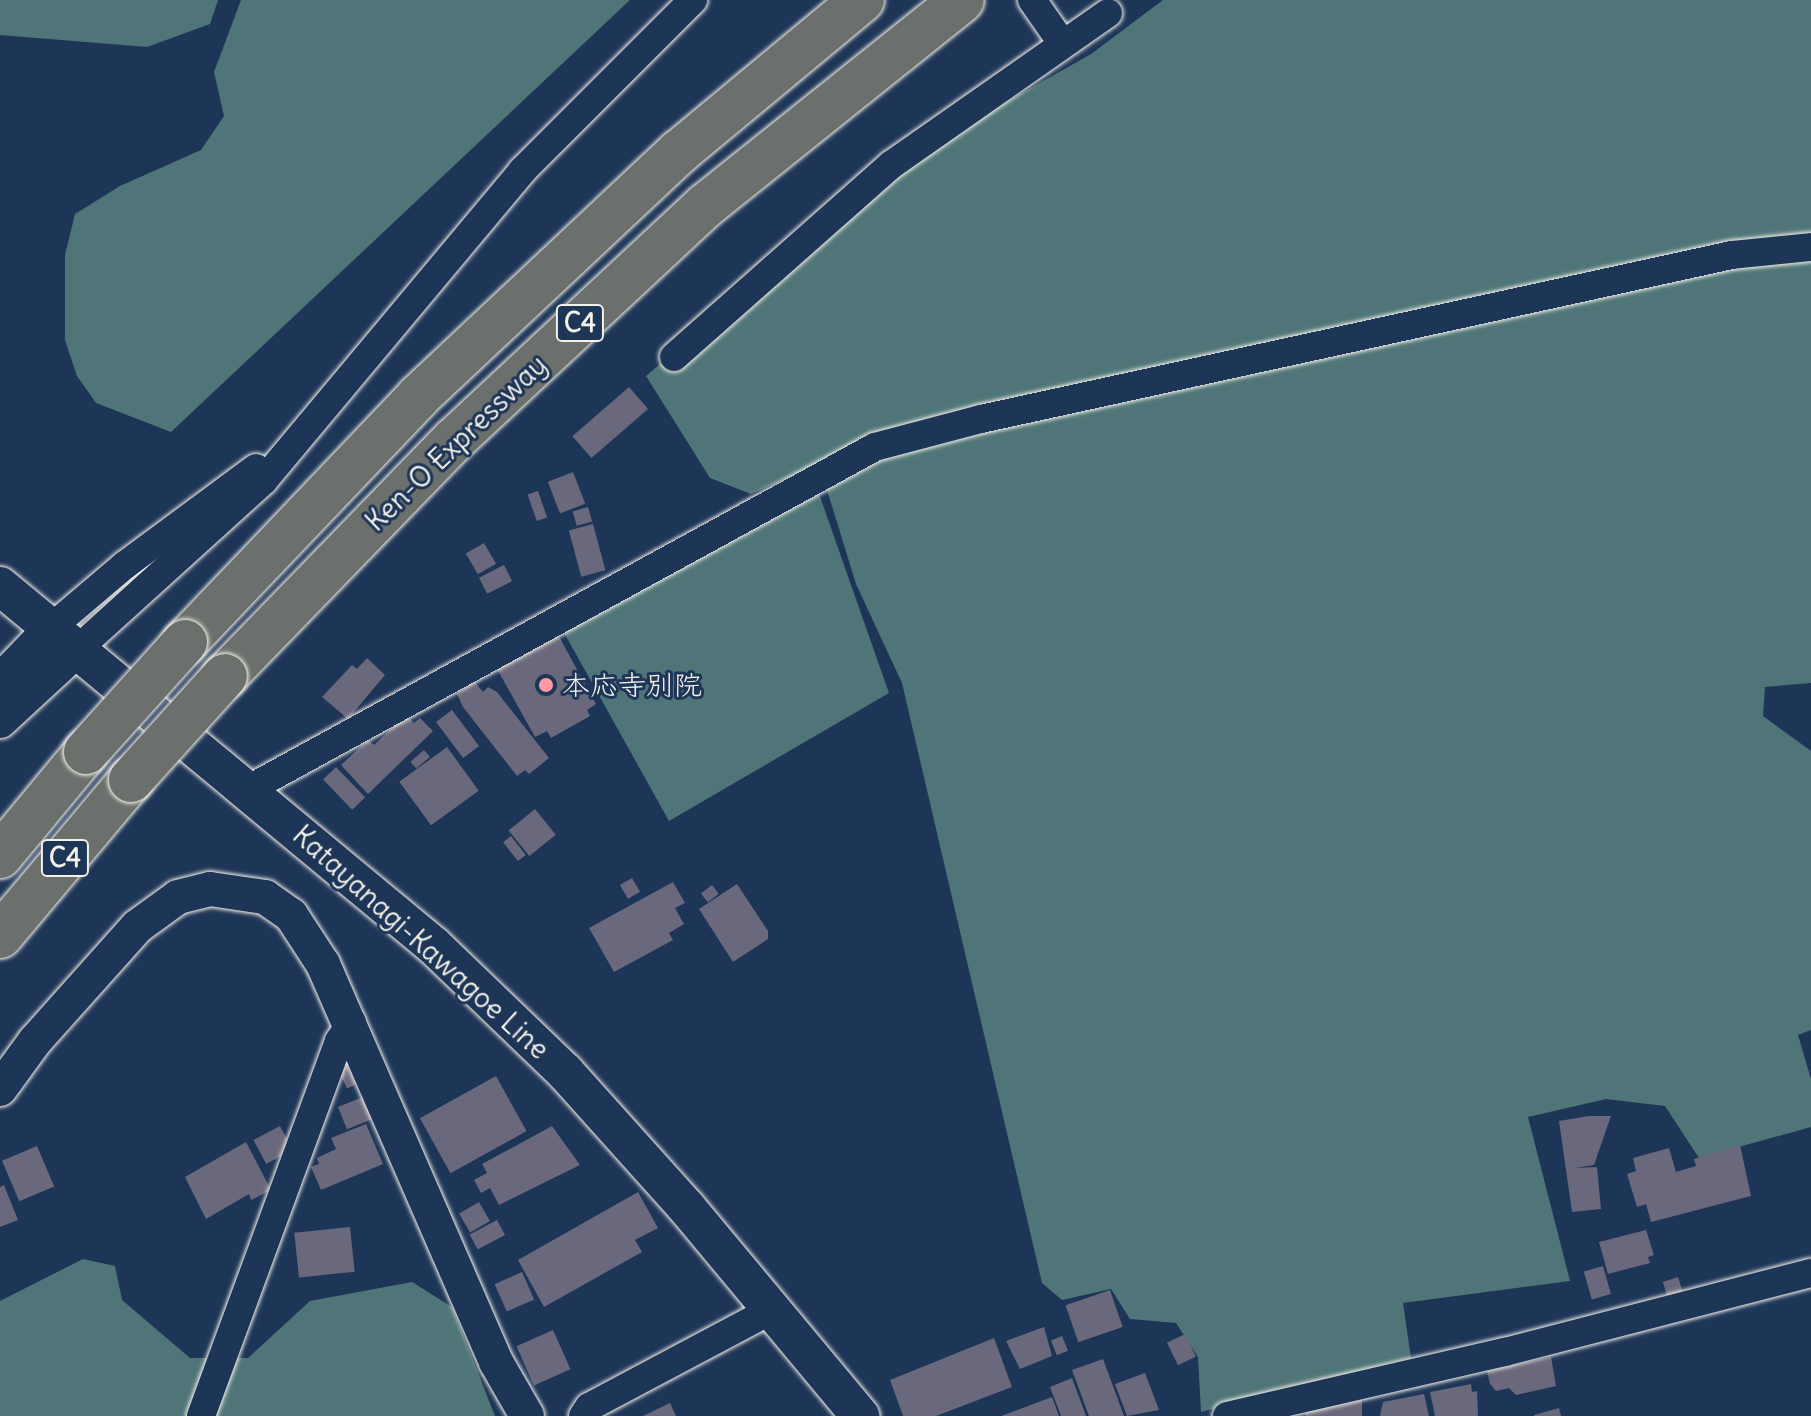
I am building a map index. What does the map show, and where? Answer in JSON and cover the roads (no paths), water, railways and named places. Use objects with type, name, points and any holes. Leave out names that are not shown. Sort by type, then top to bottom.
[{"type":"highway","name":"Ken-O Expressway","points":[[0,856],[86,752],[185,642],[418,397],[679,152],[862,0]]},
{"type":"highway","name":"Ken-O Expressway","points":[[0,936],[131,780],[225,676],[454,440],[705,206],[962,0]]},
{"type":"main road","name":"Katayanagi-Kawagoe Line","points":[[0,586],[66,637],[434,946],[565,1072],[773,1309],[860,1416]]},
{"type":"street","points":[[0,721],[125,565],[278,450],[343,390],[522,171],[693,0]]},
{"type":"street","points":[[1032,0],[1062,43]]},
{"type":"street","points":[[674,357],[891,165],[1108,13]]},
{"type":"street","points":[[249,789],[875,447],[981,419],[1732,255],[1811,247]]},
{"type":"street","points":[[0,681],[66,637]]},
{"type":"street","points":[[0,1089],[35,1041],[138,926],[178,897],[210,889],[265,897],[291,915],[352,1022],[496,1362],[527,1416]]},
{"type":"street","points":[[201,1416],[339,1041],[352,1022]]},
{"type":"street","points":[[1227,1416],[1505,1352],[1811,1273]]},
{"type":"street","points":[[583,1416],[589,1407],[773,1309]]},
{"type":"place","name":"本応寺別院","points":[[546,685]]}]
